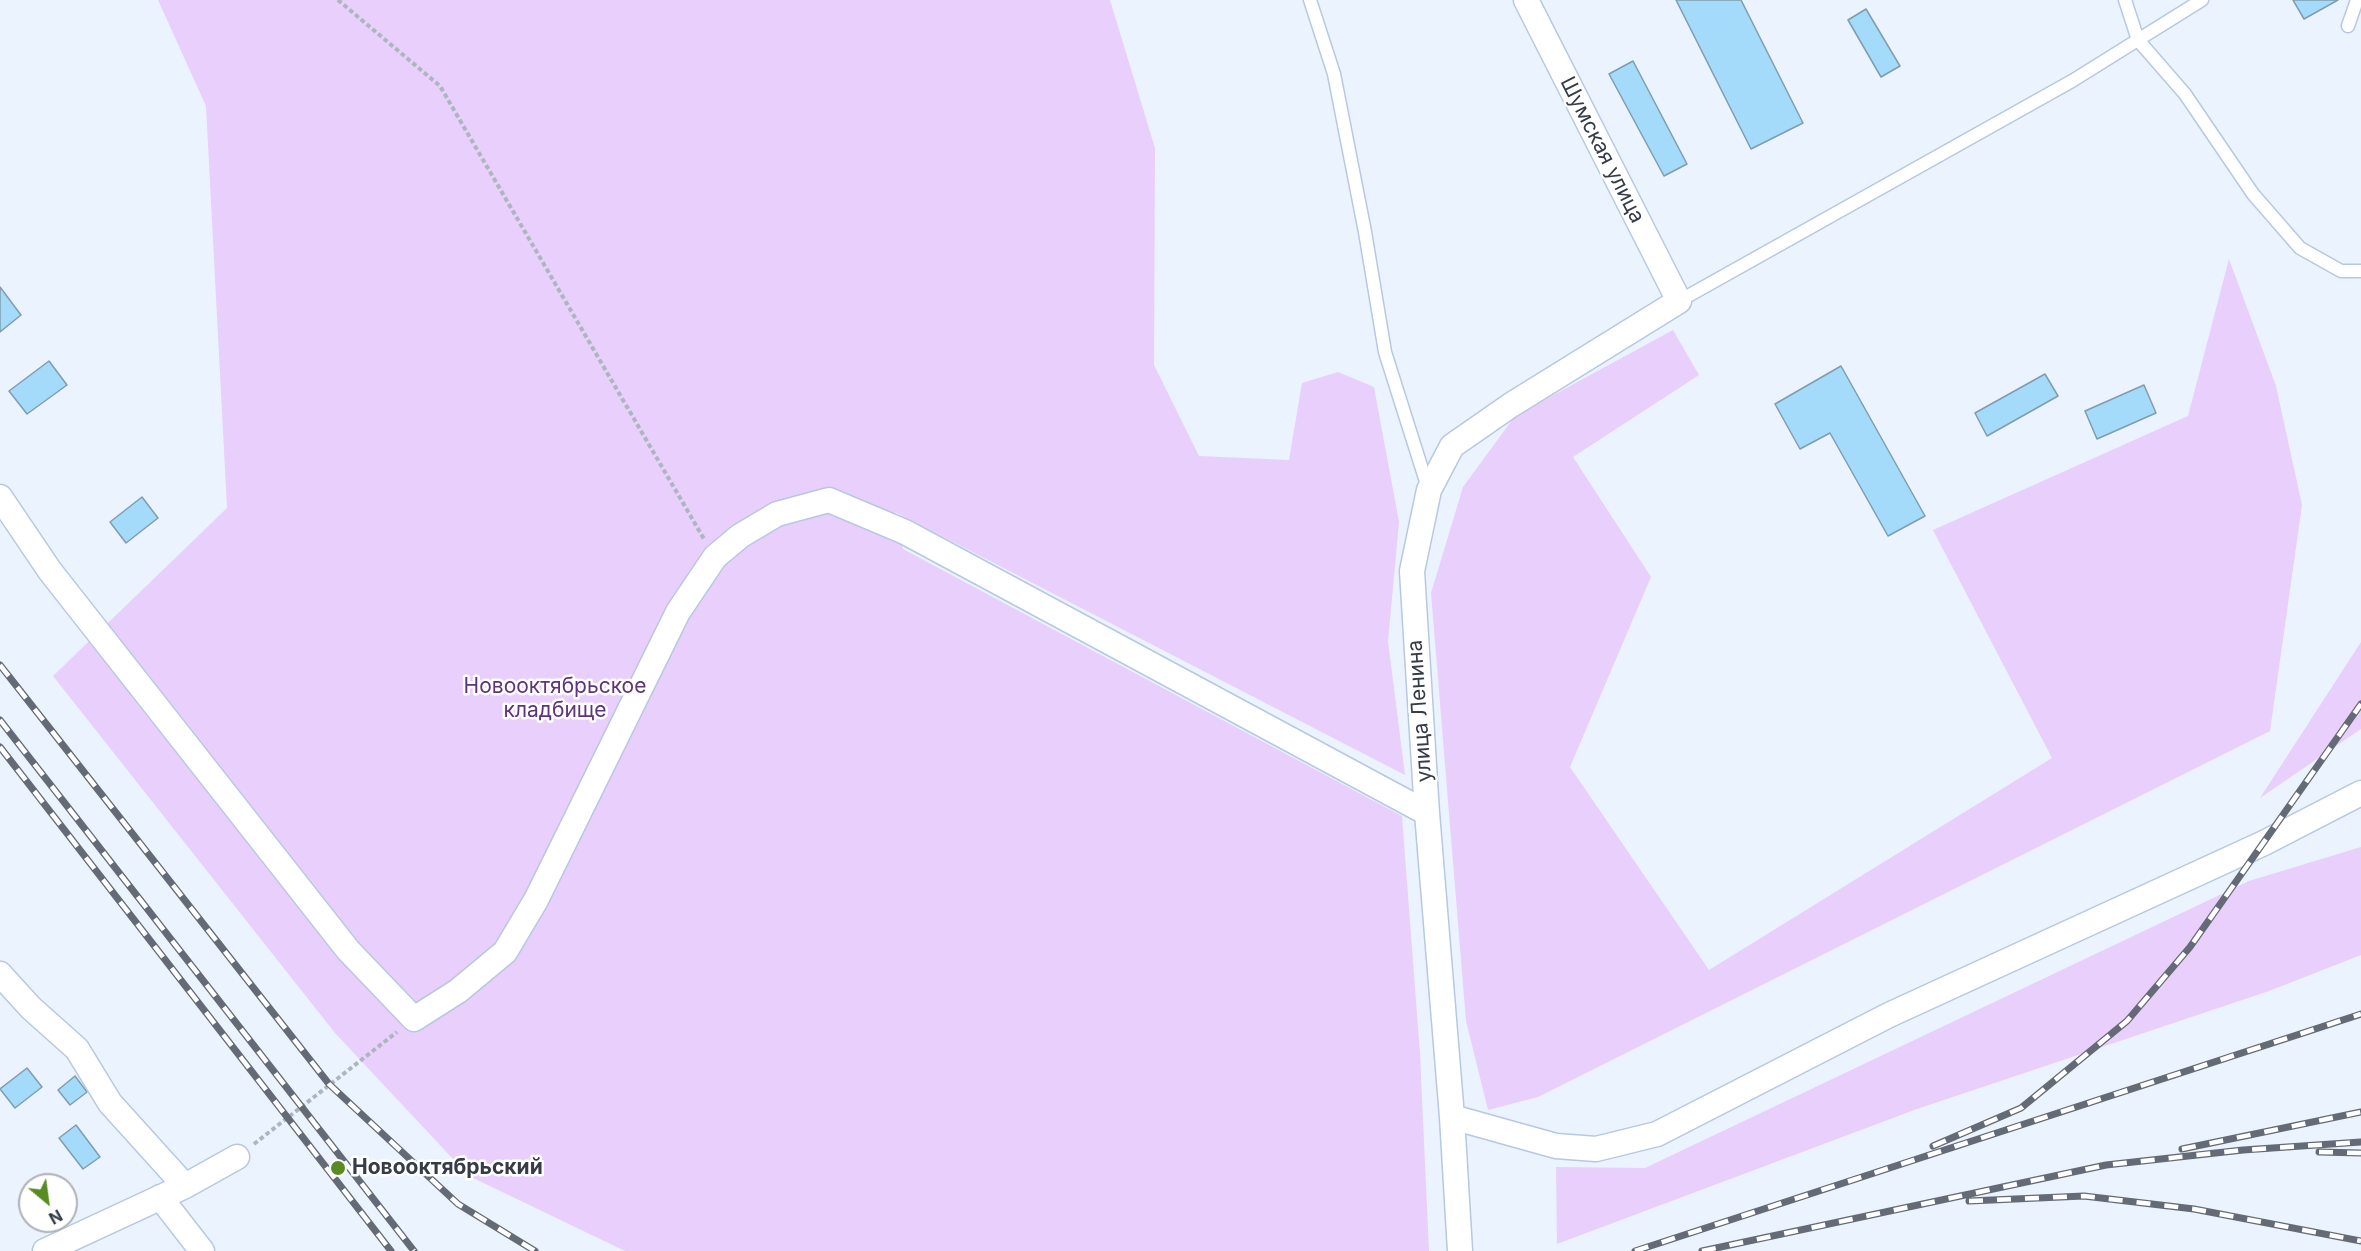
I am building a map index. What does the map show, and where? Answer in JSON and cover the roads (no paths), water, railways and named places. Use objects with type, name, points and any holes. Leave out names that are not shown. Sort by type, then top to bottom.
[{"type":"street","name":"Шумская улица","points":[[1526,0],[1679,301]]},
{"type":"street","name":"улица Ленина","points":[[1460,1251],[1452,1118],[1426,813],[1412,571],[1429,490],[1452,446],[1511,405],[1679,301]]},
{"type":"street","points":[[0,497],[50,571],[348,950],[414,1019],[458,991],[505,952],[536,900],[678,612],[715,557],[740,536],[777,514],[829,500],[905,532],[1426,813]]},
{"type":"street","points":[[1452,1118],[1556,1146],[1596,1149],[1657,1134],[1889,1015],[2264,843],[2361,793]]},
{"type":"street","points":[[0,974],[31,1008],[77,1049],[110,1103],[185,1186]]},
{"type":"street","points":[[45,1251],[185,1186],[237,1157]]},
{"type":"street","points":[[160,1197],[202,1251]]},
{"type":"lane","points":[[1310,0],[1334,74],[1365,232],[1385,352],[1429,490]]},
{"type":"lane","points":[[2125,0],[2138,40],[2185,94],[2253,194],[2300,248],[2341,271],[2361,271]]},
{"type":"lane","points":[[1679,301],[2072,81],[2202,0]]},
{"type":"lane","points":[[2348,26],[2357,0]]},
{"type":"railway","points":[[0,665],[329,1084],[458,1204],[535,1251]]},
{"type":"railway","points":[[1933,1146],[2021,1108],[2127,1021],[2190,947],[2361,704]]},
{"type":"railway","points":[[0,720],[414,1251]]},
{"type":"railway","points":[[0,747],[391,1251]]},
{"type":"railway","points":[[1635,1251],[2361,1014]]},
{"type":"railway","points":[[2182,1149],[2361,1112]]},
{"type":"railway","points":[[1702,1251],[2106,1165],[2243,1150],[2361,1142]]},
{"type":"railway","points":[[2319,1152],[2361,1153]]},
{"type":"railway","points":[[1969,1201],[2084,1196],[2194,1209],[2361,1241]]},
{"type":"place","name":"Новооктябрьский","points":[[338,1168]]},
{"type":"park label","name":"Новооктябрьское кладбище","points":[[555,699]]}]
